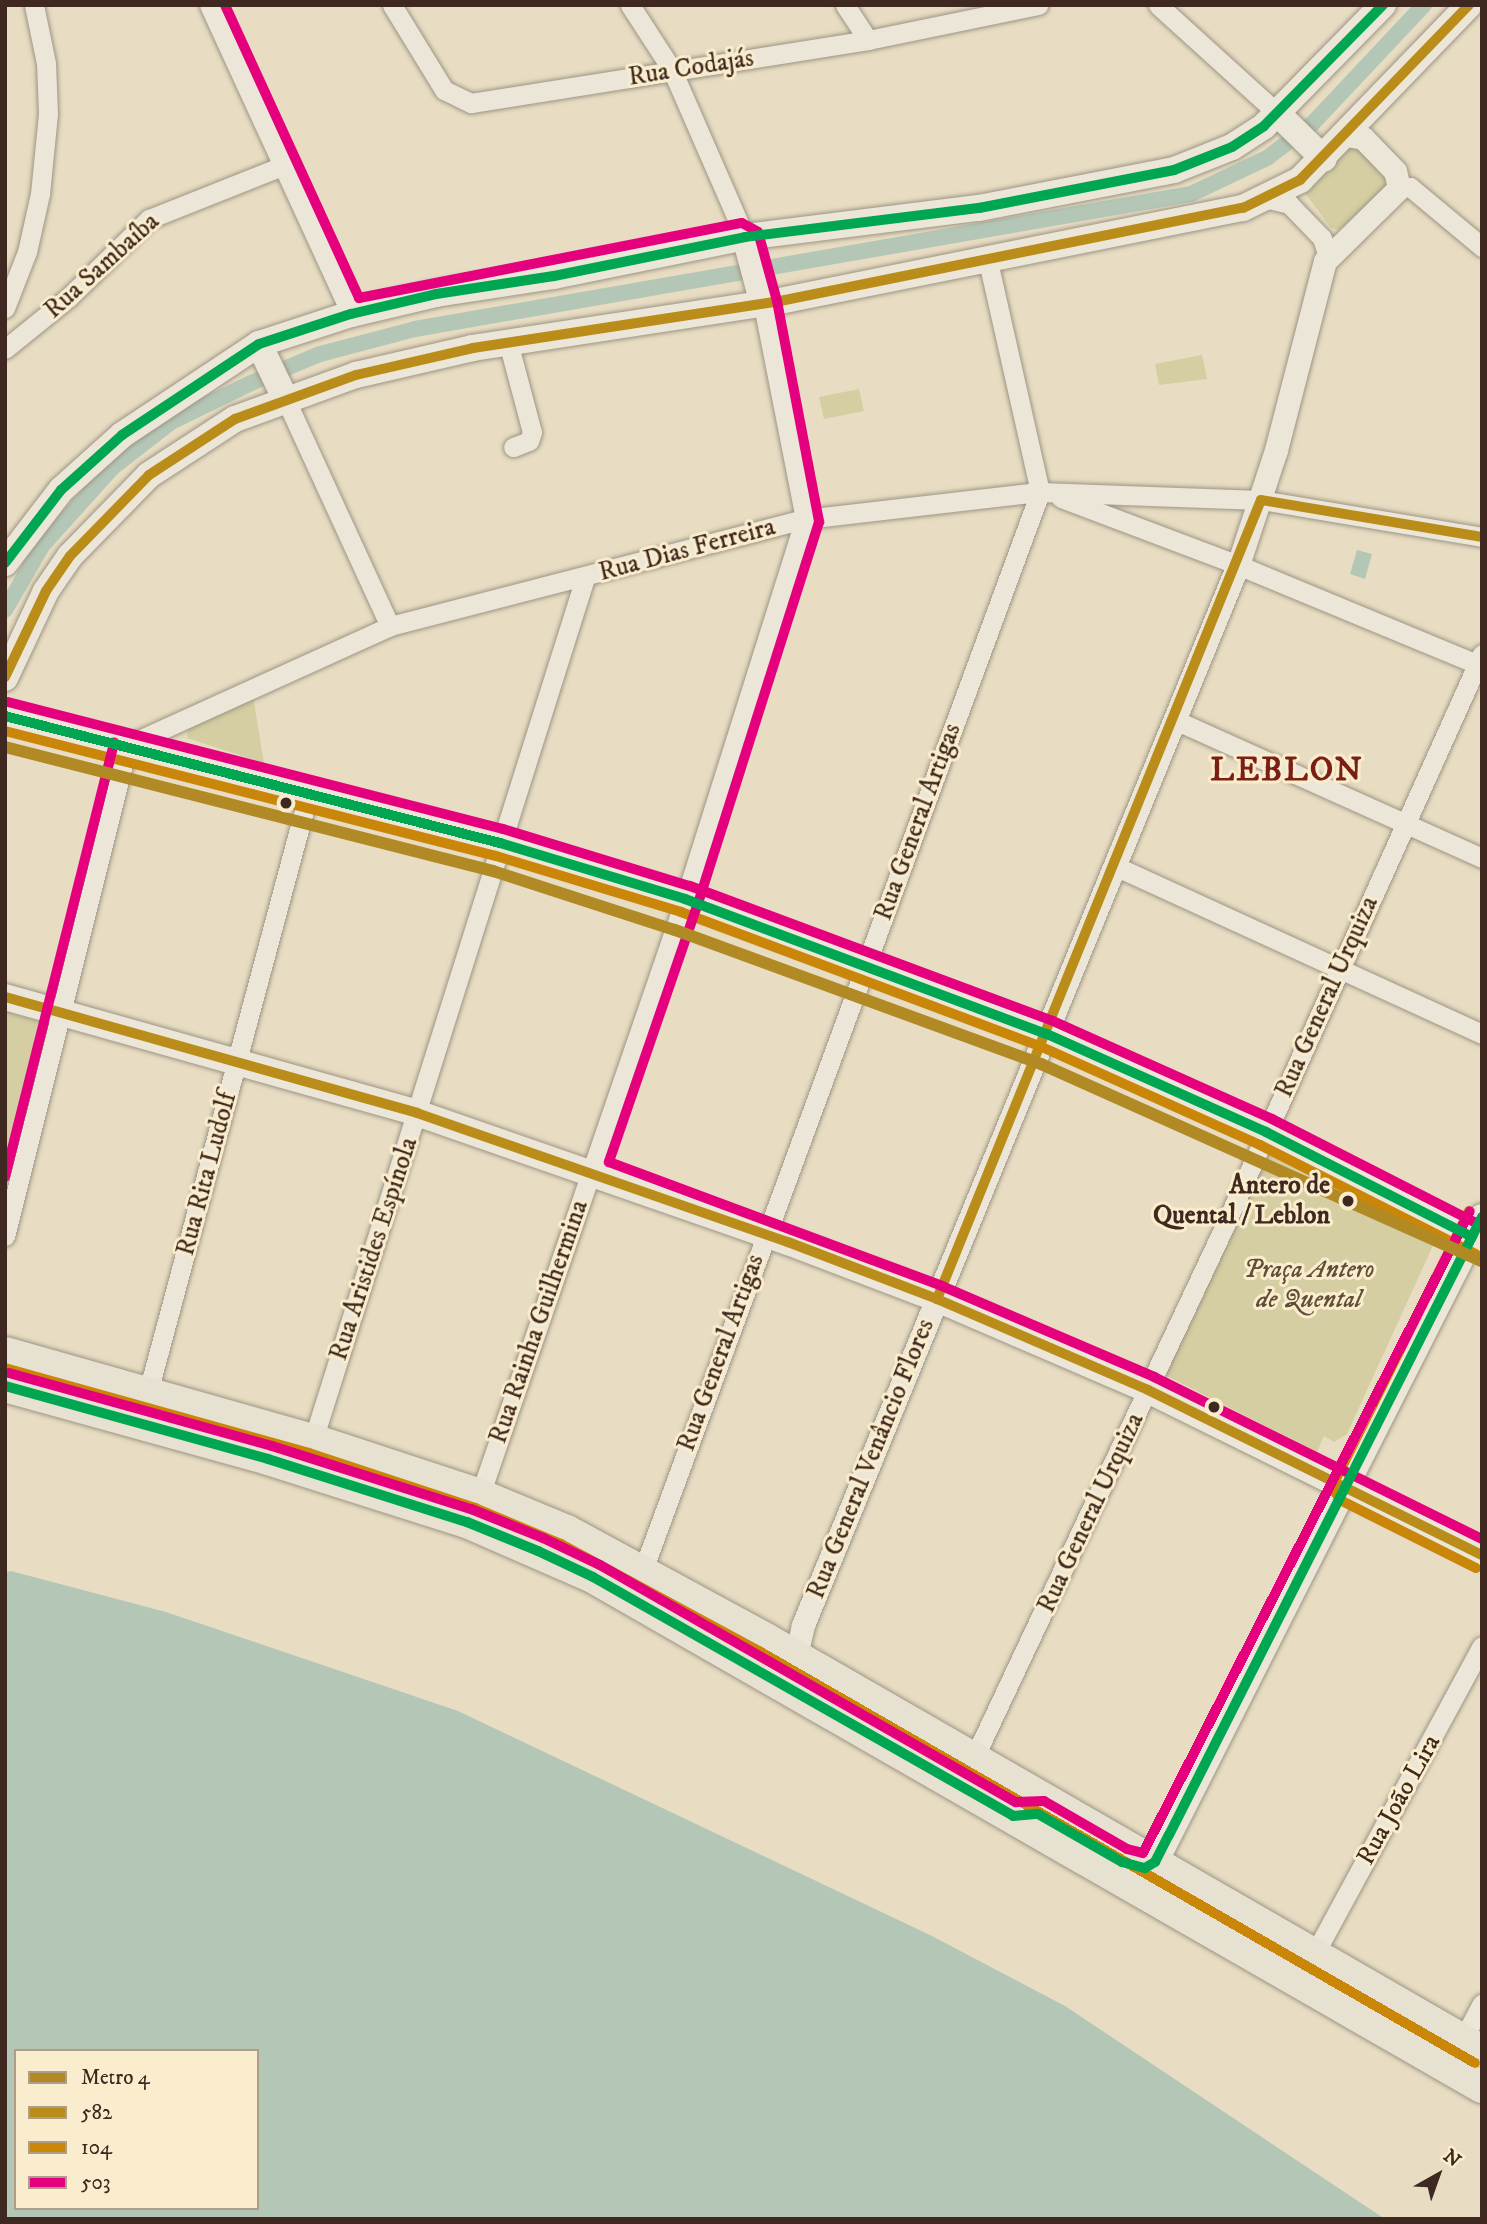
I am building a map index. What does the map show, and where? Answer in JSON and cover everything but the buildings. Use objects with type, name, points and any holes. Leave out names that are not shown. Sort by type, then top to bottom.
[{"type":"highway","points":[[5,1353],[313,1440],[480,1495],[567,1531],[795,1655],[1472,2045]]},
{"type":"highway","points":[[5,1386],[268,1458],[467,1522],[593,1577],[1482,2087]]},
{"type":"highway","points":[[1013,1816],[1038,1814],[1139,1869],[1154,1862]]},
{"type":"main road","points":[[5,562],[61,490],[122,435],[259,344],[351,314],[745,237],[979,208],[1151,175],[1232,147],[1278,114],[1383,5]]},
{"type":"main road","points":[[5,678],[46,591],[70,556],[114,507],[185,448],[235,419],[285,398],[356,375],[508,342],[763,304],[1206,219],[1269,200],[1300,180],[1324,159],[1469,5]]},
{"type":"main road","points":[[1278,114],[1324,159]]},
{"type":"main road","points":[[745,237],[763,304]]},
{"type":"main road","points":[[259,344],[285,398]]},
{"type":"main road","points":[[5,716],[128,745],[500,843],[685,899],[1047,1034],[1266,1132],[1478,1232],[1154,1862]]},
{"type":"main road","points":[[5,737],[34,723]]},
{"type":"main road","points":[[5,997],[417,1113],[591,1170],[764,1233],[937,1299],[1148,1390],[1482,1555]]},
{"type":"street","points":[[5,308],[27,252],[46,141],[46,63],[34,5]]},
{"type":"street","points":[[209,5],[285,165],[351,314]]},
{"type":"street","name":"Rua Codajás","points":[[392,5],[444,90],[471,103],[868,40],[1038,5]]},
{"type":"street","points":[[630,5],[672,69],[745,237]]},
{"type":"street","points":[[845,5],[868,40]]},
{"type":"street","points":[[1158,5],[1278,114]]},
{"type":"street","points":[[1347,135],[1363,138],[1395,171],[1399,188],[1415,191],[1482,247]]},
{"type":"street","name":"Rua Sambaíba","points":[[5,349],[69,297],[149,219],[285,165]]},
{"type":"street","points":[[1300,180],[1299,196],[1310,216],[1328,233],[1345,239]]},
{"type":"street","name":"Rua General Venâncio Flores","points":[[801,1695],[793,1674],[803,1625],[1238,565],[1261,500],[1328,256],[1399,188]]},
{"type":"street","points":[[1269,200],[1289,204],[1322,238],[1328,256]]},
{"type":"street","points":[[988,262],[1040,492],[1238,565],[1480,661]]},
{"type":"street","name":"Rua Rainha Guilhermina","points":[[480,1495],[685,899],[805,519],[763,304]]},
{"type":"street","points":[[508,342],[532,432],[529,441],[513,447]]},
{"type":"street","points":[[285,398],[390,626]]},
{"type":"street","name":"Rua Dias Ferreira","points":[[128,745],[390,626],[585,578],[688,546],[805,519],[1040,492],[1261,500],[1482,537]]},
{"type":"street","name":"Rua General Artigas","points":[[643,1570],[764,1233],[866,967],[1040,492]]},
{"type":"street","name":"Rua Aristides Espínola","points":[[313,1440],[585,578]]},
{"type":"street","name":"Rua General Urquiza","points":[[974,1758],[1148,1390],[1480,661]]},
{"type":"street","points":[[1175,720],[1482,858]]},
{"type":"street","points":[[5,1236],[128,745]]},
{"type":"street","name":"Rua Rita Ludolf","points":[[148,1392],[309,792]]},
{"type":"street","points":[[1115,866],[1482,1034]]},
{"type":"street","name":"Rua João Lira","points":[[1315,1953],[1482,1646]]},
{"type":"street","points":[[1472,2045],[1482,2004]]},
{"type":"green space","points":[[1356,146],[1390,184],[1339,230],[1331,228],[1305,193],[1307,185],[1347,147]]},
{"type":"green space","points":[[1202,355],[1207,379],[1159,385],[1155,364]]},
{"type":"green space","points":[[859,389],[864,411],[824,419],[819,397]]},
{"type":"green space","points":[[252,690],[264,763],[187,738],[188,727]]},
{"type":"green space","points":[[5,1011],[41,1022],[5,1167]]},
{"type":"green space","name":"Praça Antero de Quental","points":[[1261,1148],[1436,1239],[1347,1434],[1334,1442],[1324,1436],[1317,1452],[1165,1375]]},
{"type":"shaded area","points":[[1357,550],[1372,554],[1365,579],[1350,574]]},
{"type":"shaded area","points":[[11,1571],[166,1612],[458,1711],[932,1936],[1065,2006],[1385,2219],[5,2219],[5,1572]]},
{"type":"waterway","points":[[5,610],[42,546],[112,468],[171,422],[251,383],[320,354],[415,329],[1191,194],[1267,158],[1313,123],[1424,5]]},
{"type":"metro line","name":"4","points":[[5,747],[493,871],[675,930],[1041,1064],[1482,1261]]},
{"type":"transit line","name":"503","points":[[225,5],[359,298],[742,223],[758,232],[777,301],[819,522],[698,903],[609,1162],[942,1286],[1154,1377],[1482,1539]]},
{"type":"transit line","points":[[5,563],[61,490],[122,435],[259,344],[351,314],[436,294],[554,276],[745,237],[979,208],[1174,170],[1232,147],[1264,126],[1383,5]]},
{"type":"transit line","name":"582","points":[[5,677],[46,591],[70,556],[149,475],[235,419],[356,375],[473,348],[780,301],[1243,208],[1300,180],[1469,5]]},
{"type":"transit line","name":"582","points":[[937,1299],[1261,500],[1482,537]]},
{"type":"transit line","name":"503","points":[[8,702],[503,829],[690,886],[1053,1021],[1272,1119],[1482,1226]]},
{"type":"transit line","points":[[5,716],[500,843],[685,899],[1047,1034],[1266,1132],[1472,1237]]},
{"type":"transit line","name":"104","points":[[5,731],[496,856],[681,912],[1042,1047],[1260,1145],[1476,1254]]},
{"type":"transit line","name":"503","points":[[5,1177],[114,742]]},
{"type":"transit line","name":"582","points":[[5,997],[417,1113],[788,1242],[937,1299],[1148,1390],[1482,1555]]},
{"type":"transit line","name":"104","points":[[1469,1211],[1332,1487],[1340,1500],[1476,1568]]},
{"type":"transit line","name":"503","points":[[9,1373],[272,1446],[471,1509],[543,1538],[600,1565],[1016,1802],[1044,1801],[1127,1849],[1143,1853],[1470,1211]]},
{"type":"transit line","points":[[5,1386],[268,1459],[467,1522],[538,1551],[593,1577],[1013,1816],[1038,1814],[1122,1862],[1145,1868],[1155,1862],[1169,1835],[1482,1217]]},
{"type":"transit line","name":"104","points":[[5,1368],[309,1453],[475,1508],[561,1544],[759,1651],[1475,2063]]},
{"type":"place","name":"Antero de Quental / Leblon","points":[[1348,1201]]},
{"type":"district","name":"LEBLON","points":[[1287,771]]}]
